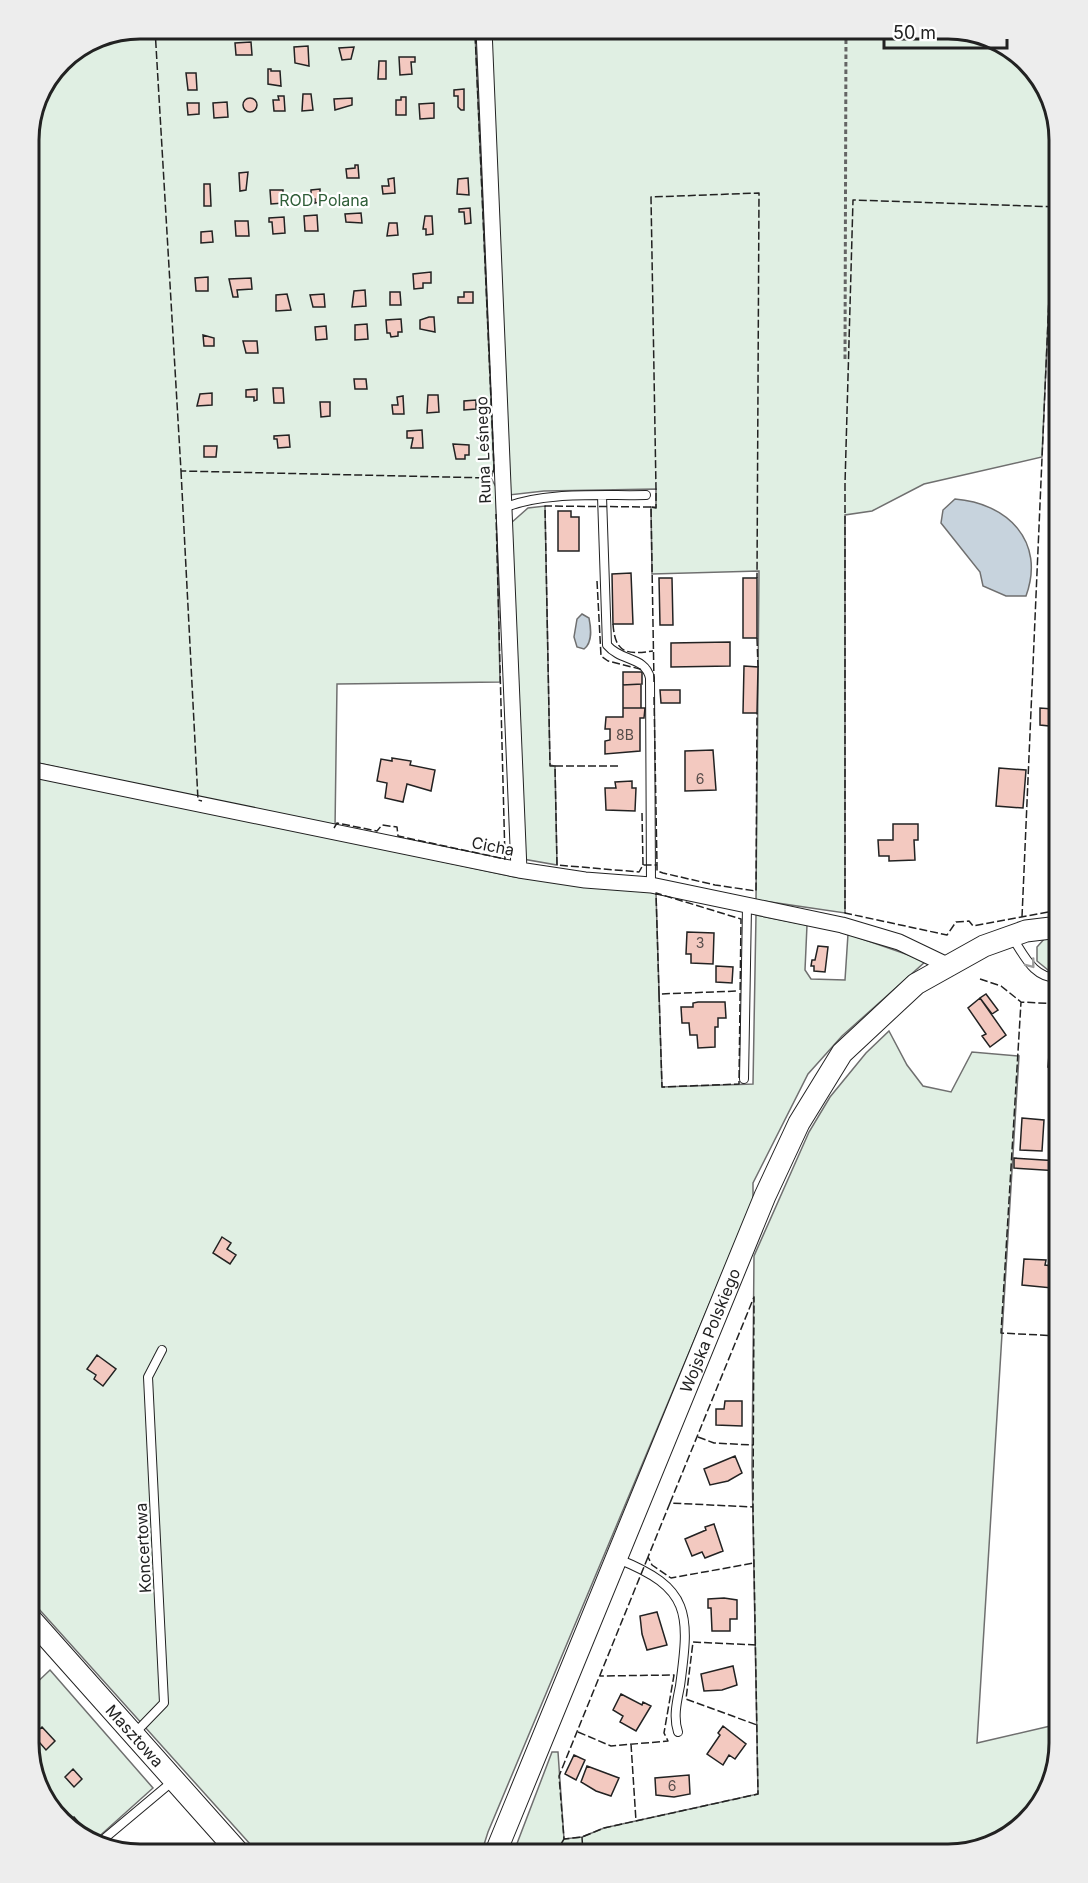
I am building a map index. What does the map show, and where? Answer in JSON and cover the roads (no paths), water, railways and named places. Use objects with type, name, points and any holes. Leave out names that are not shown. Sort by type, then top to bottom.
[{"type":"street","name":"Runa Leśnego","points":[[484,39],[519,870]]},
{"type":"street","name":"Cicha","points":[[39,771],[519,870],[585,880],[651,885],[747,907],[866,930],[931,956],[947,965]]},
{"type":"street","name":"Wojska Polskiego","points":[[499,1844],[765,1196],[799,1123],[842,1053],[916,984],[947,965],[1011,936],[1049,929]]},
{"type":"street","name":"Masztowa","points":[[39,1629],[231,1844]]},
{"type":"lane","points":[[504,508],[525,501],[646,495]]},
{"type":"lane","points":[[602,496],[607,645],[620,657],[639,662],[648,670],[650,678],[651,885]]},
{"type":"lane","points":[[744,1079],[747,907]]},
{"type":"lane","points":[[1011,936],[1038,973],[1049,978]]},
{"type":"lane","name":"Koncertowa","points":[[133,1736],[164,1703],[148,1377],[162,1350]]},
{"type":"lane","points":[[616,1559],[662,1580],[679,1603],[684,1619],[685,1650],[675,1715],[678,1732]]},
{"type":"lane","points":[[105,1838],[173,1781]]},
{"type":"park label","name":"ROD Polana","points":[[324,200]]}]
